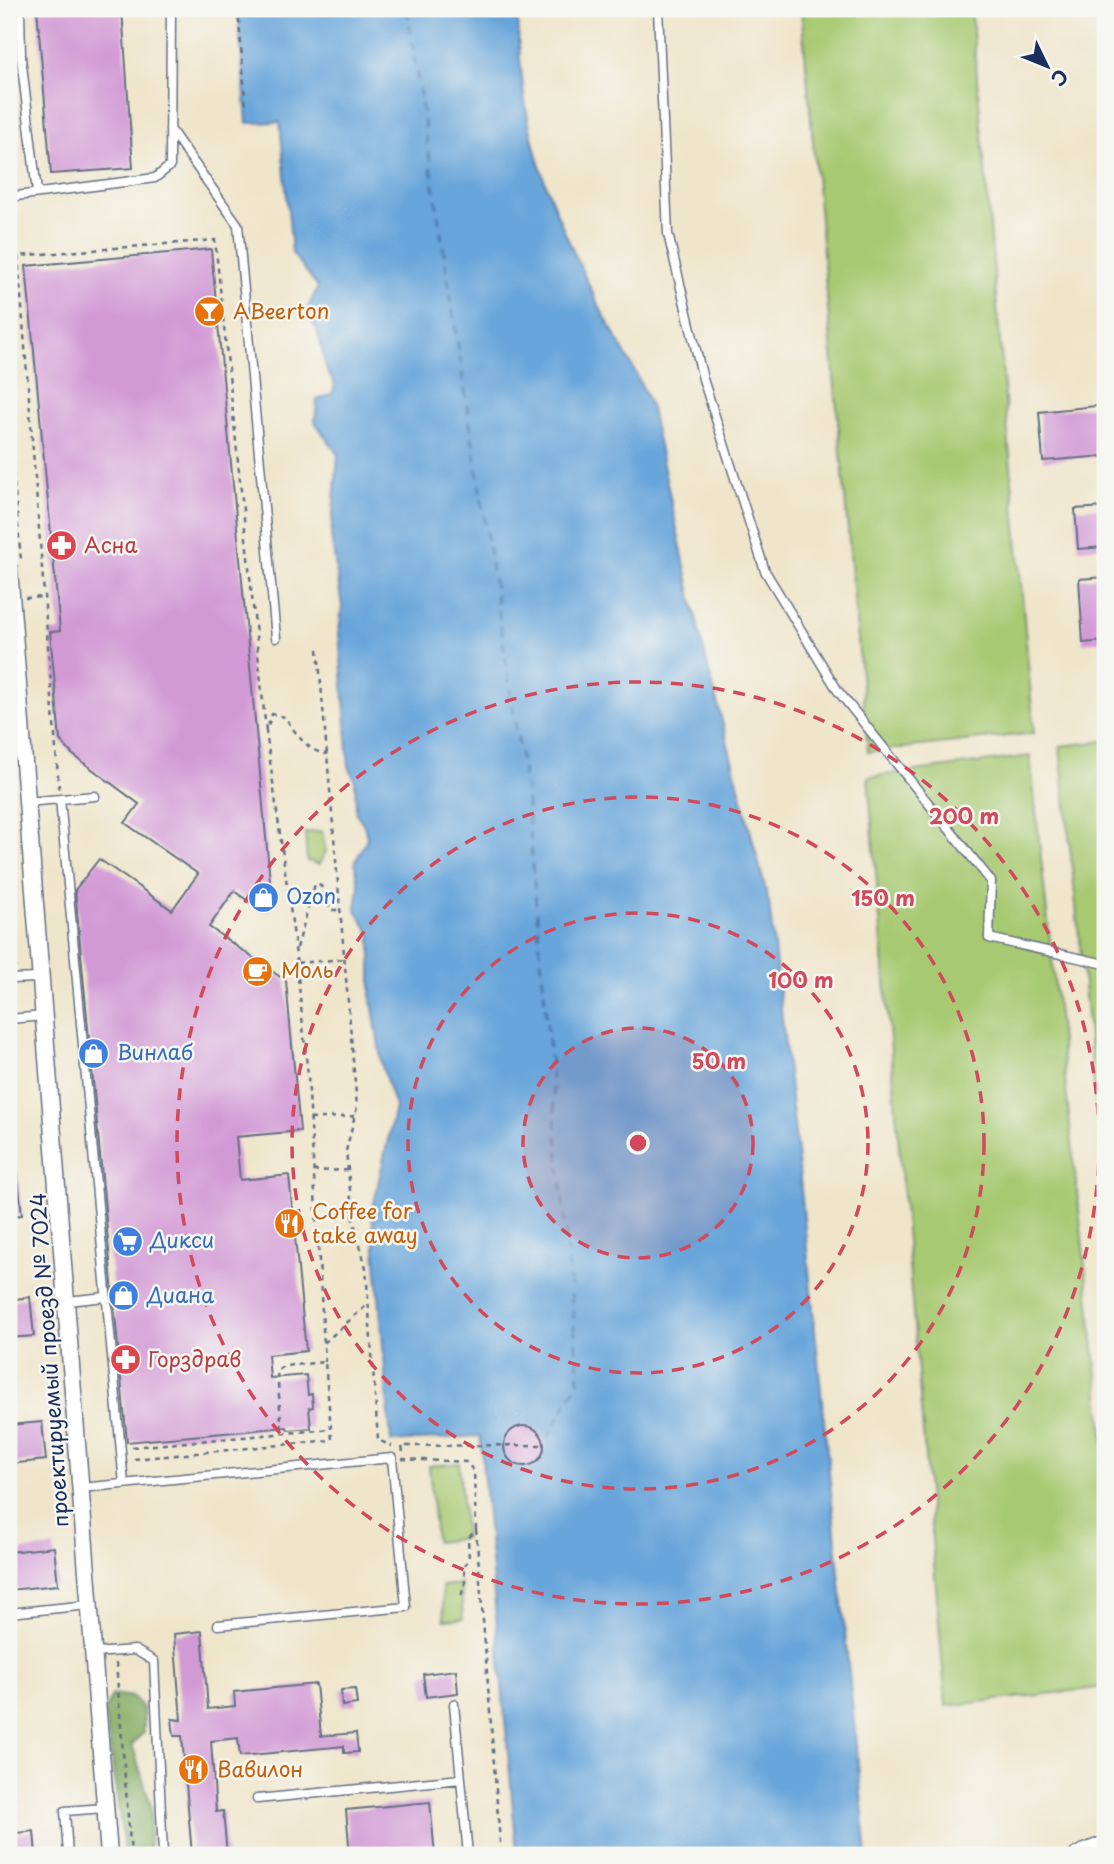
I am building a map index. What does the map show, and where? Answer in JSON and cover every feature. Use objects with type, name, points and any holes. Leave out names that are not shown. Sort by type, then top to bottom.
[{"type":"street","name":"проектируемый проезд № 7024","points":[[9,569],[13,678],[41,978],[109,1855]]},
{"type":"street","points":[[1078,1855],[1105,1844]]},
{"type":"lane","points":[[20,9],[21,57],[37,192]]},
{"type":"lane","points":[[9,197],[155,178],[170,166],[171,9]]},
{"type":"lane","points":[[659,9],[668,234],[703,379],[765,571],[838,691],[991,881],[989,938],[1105,964]]},
{"type":"lane","points":[[170,130],[238,225],[276,638]]},
{"type":"lane","points":[[26,802],[95,796]]},
{"type":"lane","points":[[60,799],[124,1484]]},
{"type":"lane","points":[[13,979],[41,978]]},
{"type":"lane","points":[[9,1019],[44,1016]]},
{"type":"lane","points":[[67,1301],[106,1297]]},
{"type":"lane","points":[[81,1488],[392,1458],[406,1607],[218,1625]]},
{"type":"lane","points":[[9,1613],[90,1605]]},
{"type":"lane","points":[[94,1653],[135,1650],[153,1661],[163,1855]]},
{"type":"lane","points":[[454,1704],[468,1855]]},
{"type":"lane","points":[[257,1799],[461,1779]]},
{"type":"lane","points":[[68,1855],[65,1811],[105,1808]]},
{"type":"path","points":[[239,9],[246,108]]},
{"type":"path","points":[[9,257],[215,240],[266,731],[296,951],[332,1440],[121,1460]]},
{"type":"path","points":[[18,256],[60,799]]},
{"type":"path","points":[[318,649],[357,1107],[346,1152],[354,1219],[366,1268],[378,1440],[402,1448],[544,1445]]},
{"type":"path","points":[[266,731],[272,714],[285,717],[299,738],[319,753],[327,754]]},
{"type":"path","points":[[296,951],[315,884],[321,886],[331,909],[340,910]]},
{"type":"path","points":[[9,887],[13,979]]},
{"type":"path","points":[[297,963],[344,959]]},
{"type":"path","points":[[310,1119],[355,1116]]},
{"type":"path","points":[[313,1171],[348,1170]]},
{"type":"path","points":[[324,1343],[369,1303]]},
{"type":"path","points":[[282,1433],[277,1371],[284,1366],[325,1362]]},
{"type":"path","points":[[121,1449],[331,1429]]},
{"type":"path","points":[[392,1458],[466,1462],[474,1471],[501,1855]]},
{"type":"path","points":[[460,1599],[465,1584],[464,1566],[469,1559],[468,1539],[476,1529]]},
{"type":"path","points":[[115,1652],[131,1855]]},
{"type":"green space","points":[[801,9],[971,9],[1034,733],[868,752]]},
{"type":"green space","points":[[1105,741],[1105,1194],[1060,746]]},
{"type":"green space","points":[[1030,756],[1105,1451],[1105,1687],[946,1706],[868,777]]},
{"type":"green space","points":[[322,831],[326,852],[319,864],[307,861],[305,833]]},
{"type":"green space","points":[[459,1463],[465,1538],[436,1542],[429,1466]]},
{"type":"green space","points":[[461,1584],[463,1619],[444,1620],[442,1586]]},
{"type":"green space","points":[[112,1694],[133,1697],[143,1708],[144,1732],[132,1744],[151,1806],[149,1855],[125,1855],[105,1712]]},
{"type":"water","points":[[238,9],[517,9],[524,92],[538,162],[569,242],[651,409],[701,640],[769,903],[799,1169],[867,1855],[517,1855],[480,1436],[391,1442],[372,1212],[395,1107],[382,1066],[371,995],[371,935],[356,910],[359,885],[355,863],[367,838],[364,825],[356,813],[355,781],[349,766],[339,632],[342,606],[331,536],[338,455],[315,422],[317,400],[332,394],[335,384],[327,371],[317,329],[310,319],[308,308],[318,287],[292,253],[280,122],[247,123]]},
{"type":"building","points":[[37,9],[122,9],[133,168],[51,174]]},
{"type":"building","points":[[211,249],[272,902],[269,910],[262,911],[234,891],[209,927],[286,981],[300,1131],[236,1137],[240,1180],[289,1175],[306,1351],[268,1355],[270,1378],[306,1375],[308,1395],[312,1394],[313,1407],[309,1408],[311,1428],[288,1430],[287,1427],[127,1442],[75,890],[99,859],[172,910],[198,874],[125,823],[139,804],[72,754],[60,740],[50,632],[60,631],[26,266]]},
{"type":"building","points":[[1105,405],[1105,456],[1043,461],[1039,412]]},
{"type":"building","points":[[1105,507],[1105,547],[1078,549],[1075,509]]},
{"type":"building","points":[[1105,577],[1105,641],[1083,643],[1079,579]]},
{"type":"building","points":[[17,1169],[22,1215],[9,1216],[9,1170]]},
{"type":"building","points":[[30,1297],[34,1336],[9,1338],[9,1300]]},
{"type":"building","points":[[42,1422],[46,1460],[9,1464],[9,1425]]},
{"type":"building","points":[[524,1426],[538,1432],[544,1446],[538,1460],[524,1466],[510,1460],[504,1446],[510,1432]]},
{"type":"building","points":[[54,1547],[58,1585],[9,1590],[9,1552]]},
{"type":"building","points":[[202,1631],[208,1709],[235,1706],[234,1692],[316,1684],[321,1736],[356,1733],[358,1752],[344,1753],[344,1746],[240,1756],[238,1738],[211,1741],[216,1812],[223,1811],[227,1855],[192,1855],[182,1736],[174,1736],[172,1719],[181,1720],[174,1634]]},
{"type":"building","points":[[456,1670],[458,1693],[426,1697],[423,1674]]},
{"type":"building","points":[[355,1689],[357,1704],[342,1706],[341,1690]]},
{"type":"building","points":[[430,1802],[435,1855],[350,1855],[346,1810]]},
{"type":"building","points":[[34,1831],[36,1855],[9,1855],[9,1834]]},
{"type":"ferry route","points":[[407,9],[526,793],[579,1381],[544,1445]]},
{"type":"place","name":"ABeerton","points":[[210,312]]},
{"type":"place","name":"Асна","points":[[61,546]]},
{"type":"place","name":"Ozon","points":[[263,897]]},
{"type":"place","name":"Моль","points":[[258,971]]},
{"type":"place","name":"Винлаб","points":[[94,1053]]},
{"type":"place","name":"Coffee for take away","points":[[289,1224]]},
{"type":"place","name":"Дикси","points":[[127,1241]]},
{"type":"place","name":"Диана","points":[[124,1296]]},
{"type":"place","name":"Горздрав","points":[[125,1360]]},
{"type":"place","name":"Вавилон","points":[[194,1770]]}]
